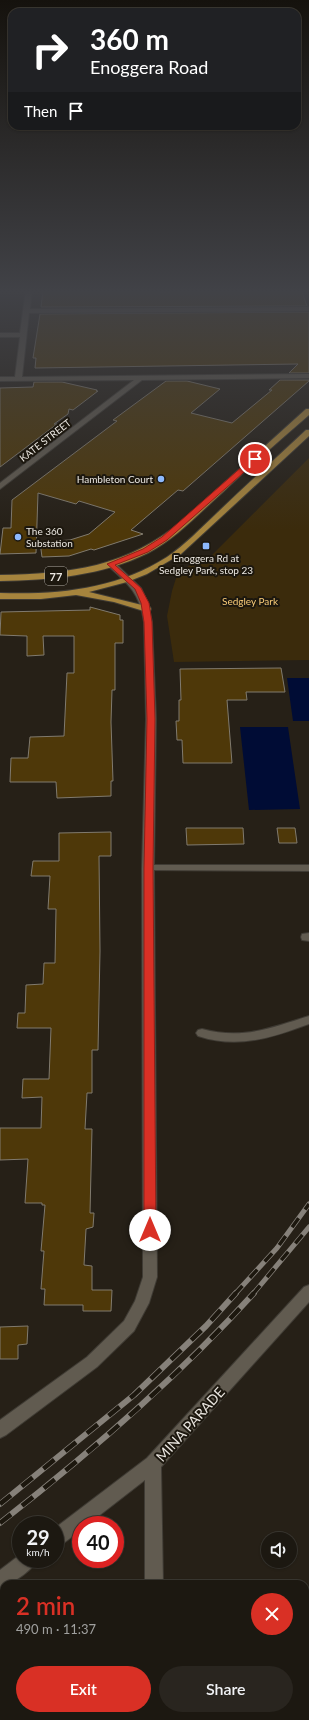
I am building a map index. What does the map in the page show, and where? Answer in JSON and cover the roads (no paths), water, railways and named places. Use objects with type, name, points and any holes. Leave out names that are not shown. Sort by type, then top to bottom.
[{"type":"main road","name":"77","points":[[0,578],[48,576],[78,572],[111,564],[145,550],[175,531],[309,411]]},
{"type":"main road","name":"77","points":[[0,596],[34,596],[75,592],[128,579],[163,563],[180,551],[309,432]]},
{"type":"main road","points":[[75,592],[109,598],[146,609]]},
{"type":"street","points":[[18,379],[19,369]]},
{"type":"street","points":[[0,379],[309,376]]},
{"type":"street","name":"KATE STREET","points":[[0,487],[139,378]]},
{"type":"street","points":[[0,1430],[92,1362],[129,1326],[142,1303],[150,1278],[148,868],[151,719],[146,609],[140,592],[111,564]]},
{"type":"street","name":"MINA PARADE","points":[[64,1532],[153,1464],[309,1292]]},
{"type":"street","points":[[153,1464],[154,1580]]},
{"type":"street","points":[[3,1580],[18,1568]]},
{"type":"lane","points":[[148,868],[246,872],[309,868]]},
{"type":"lane","points":[[202,1033],[211,1036],[244,1038],[288,1028],[309,1020]]},
{"type":"water","points":[[287,678],[309,678],[309,721],[293,721]]},
{"type":"water","points":[[240,727],[288,727],[300,809],[249,810]]},
{"type":"railway","points":[[235,1294],[277,1248],[309,1204]]},
{"type":"railway","points":[[253,1294],[309,1227]]},
{"type":"railway","points":[[0,1504],[134,1395],[206,1326],[236,1293]]},
{"type":"railway","points":[[0,1523],[34,1497],[132,1414],[164,1385],[254,1293]]},
{"type":"place","name":"Hambleton Court","points":[[161,479]]},
{"type":"place","name":"The 360 Substation","points":[[18,537]]},
{"type":"place","name":"Enoggera Rd at Sedgley Park, stop 23","points":[[206,546]]},
{"type":"park label","name":"Sedgley Park","points":[[250,601]]}]
